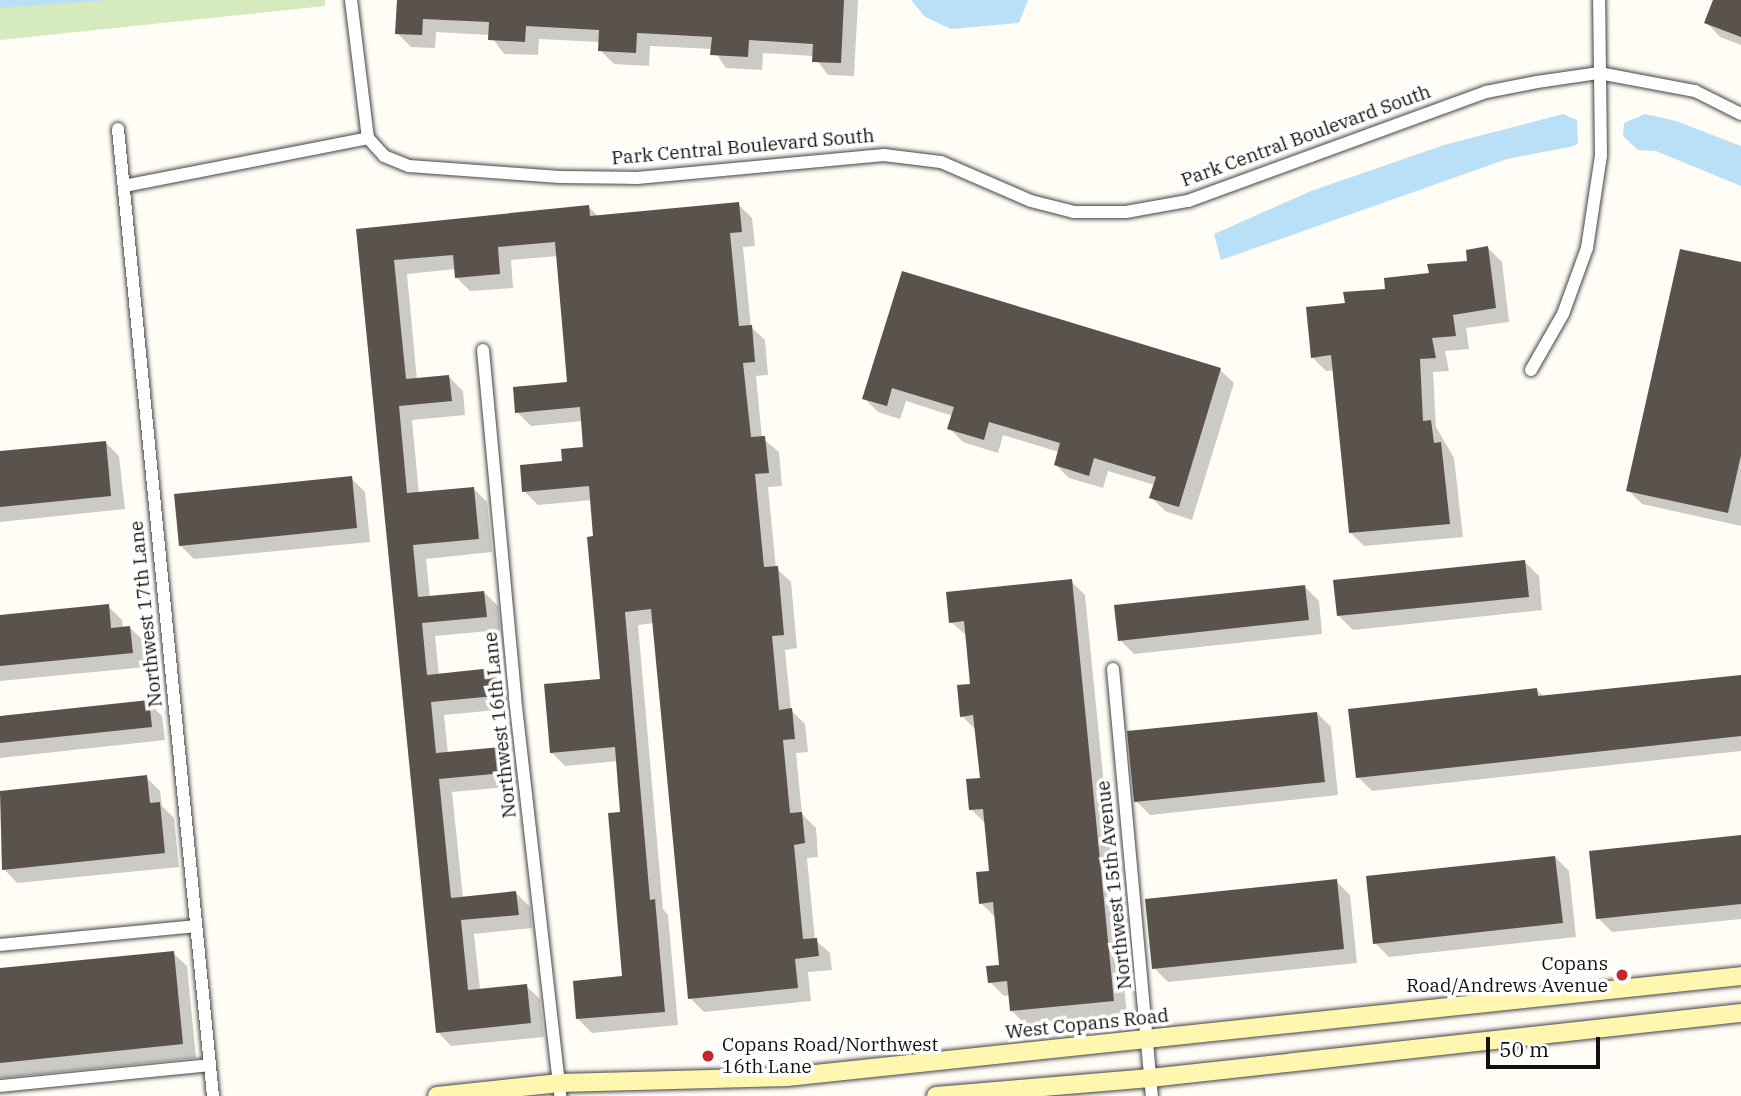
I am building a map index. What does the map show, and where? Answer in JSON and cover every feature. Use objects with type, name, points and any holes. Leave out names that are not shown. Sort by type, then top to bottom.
[{"type":"main road","name":"West Copans Road","points":[[437,1096],[787,1077],[1741,976]]},
{"type":"main road","points":[[936,1096],[1150,1078],[1741,1013]]},
{"type":"street","points":[[124,186],[368,138],[351,0]]},
{"type":"street","points":[[1531,370],[1563,314],[1587,248],[1601,155],[1599,0]]},
{"type":"street","name":"Park Central Boulevard South","points":[[368,138],[384,156],[409,166],[560,177],[637,178],[884,155],[941,162],[1031,201],[1074,212],[1126,212],[1215,192],[1486,92],[1599,73],[1695,91],[1741,114]]},
{"type":"street","name":"Park Central Boulevard South","points":[[1721,104],[1741,108]]},
{"type":"street","name":"Northwest 17th Lane","points":[[118,129],[214,1096]]},
{"type":"street","name":"Northwest 16th Lane","points":[[483,350],[515,698],[560,1089]]},
{"type":"street","name":"Northwest 15th Avenue","points":[[1113,669],[1130,882],[1150,1038],[1152,1096]]},
{"type":"street","points":[[0,945],[196,926]]},
{"type":"street","points":[[0,1086],[211,1065]]},
{"type":"green space","points":[[0,0],[325,0],[325,6],[0,40]]},
{"type":"water","points":[[0,0],[110,0],[0,8]]},
{"type":"water","points":[[911,0],[1028,0],[1019,23],[951,29],[925,17]]},
{"type":"water","points":[[1563,114],[1577,120],[1578,143],[1574,146],[1507,159],[1221,260],[1214,234],[1311,191],[1444,145]]},
{"type":"water","points":[[1645,114],[1676,121],[1741,146],[1741,186],[1656,151],[1638,150],[1623,136],[1624,123]]},
{"type":"building","points":[[397,0],[844,0],[841,63],[812,62],[813,44],[749,40],[748,57],[710,55],[712,37],[637,33],[636,53],[598,51],[599,30],[526,26],[525,42],[488,40],[489,22],[423,19],[422,35],[395,34]]},
{"type":"building","points":[[1713,0],[1741,0],[1741,37],[1704,23]]},
{"type":"building","points":[[739,202],[742,232],[730,233],[739,326],[752,325],[755,362],[743,363],[751,437],[765,436],[769,473],[755,474],[764,567],[778,566],[784,635],[772,636],[779,710],[792,708],[795,739],[783,740],[790,813],[802,812],[805,843],[794,845],[803,939],[817,938],[819,956],[795,959],[798,988],[688,999],[651,609],[625,612],[650,900],[655,899],[665,1012],[576,1019],[573,981],[622,976],[608,813],[620,812],[615,747],[550,753],[544,684],[600,679],[587,537],[593,536],[589,486],[522,492],[520,465],[562,461],[561,449],[583,447],[580,407],[515,413],[513,387],[567,382],[555,242],[498,247],[500,274],[455,278],[453,255],[394,260],[406,379],[449,375],[452,401],[399,406],[407,493],[474,487],[479,539],[413,545],[418,597],[484,591],[487,617],[422,623],[427,675],[492,668],[495,696],[431,702],[436,753],[501,747],[504,773],[439,779],[451,898],[516,891],[519,915],[461,920],[468,990],[527,984],[531,1023],[436,1033],[356,229],[589,205],[590,216]]},
{"type":"building","points":[[1488,246],[1496,308],[1453,315],[1456,336],[1432,338],[1436,358],[1420,359],[1423,421],[1431,420],[1434,443],[1441,442],[1450,524],[1349,533],[1331,355],[1311,358],[1306,307],[1345,303],[1343,292],[1385,289],[1384,278],[1429,273],[1427,264],[1467,261],[1466,250]]},
{"type":"building","points":[[1680,249],[1741,262],[1741,455],[1728,513],[1626,491]]},
{"type":"building","points":[[902,271],[1221,368],[1179,507],[1149,498],[1156,477],[1094,458],[1089,476],[1054,465],[1060,443],[989,422],[984,440],[947,429],[954,407],[892,388],[887,406],[862,399]]},
{"type":"building","points":[[106,441],[111,496],[0,507],[0,451]]},
{"type":"building","points":[[352,476],[357,528],[179,546],[174,494]]},
{"type":"building","points":[[1525,560],[1529,597],[1337,616],[1333,580]]},
{"type":"building","points":[[1072,579],[1114,1001],[1010,1011],[1007,981],[988,983],[986,966],[999,965],[993,902],[979,904],[976,872],[989,871],[983,809],[969,810],[966,779],[980,778],[973,715],[960,717],[957,685],[970,684],[964,621],[949,623],[946,592]]},
{"type":"building","points":[[1305,585],[1309,620],[1118,641],[1114,605]]},
{"type":"building","points":[[109,604],[111,628],[130,626],[133,653],[0,666],[0,615]]},
{"type":"building","points":[[1741,675],[1741,736],[1356,778],[1348,709],[1537,688],[1538,696]]},
{"type":"building","points":[[149,700],[152,727],[0,743],[0,716]]},
{"type":"building","points":[[1317,712],[1325,782],[1134,802],[1127,731]]},
{"type":"building","points":[[147,775],[150,803],[160,802],[165,853],[2,870],[0,791]]},
{"type":"building","points":[[1741,835],[1741,904],[1596,919],[1589,851]]},
{"type":"building","points":[[1555,856],[1563,923],[1373,944],[1366,876]]},
{"type":"building","points":[[1337,879],[1344,949],[1152,969],[1145,899]]},
{"type":"building","points":[[174,951],[183,1044],[0,1063],[0,968]]},
{"type":"place","name":"Copans Road/Andrews Avenue","points":[[1622,975]]},
{"type":"place","name":"Copans Road/Northwest 16th Lane","points":[[708,1056]]}]
